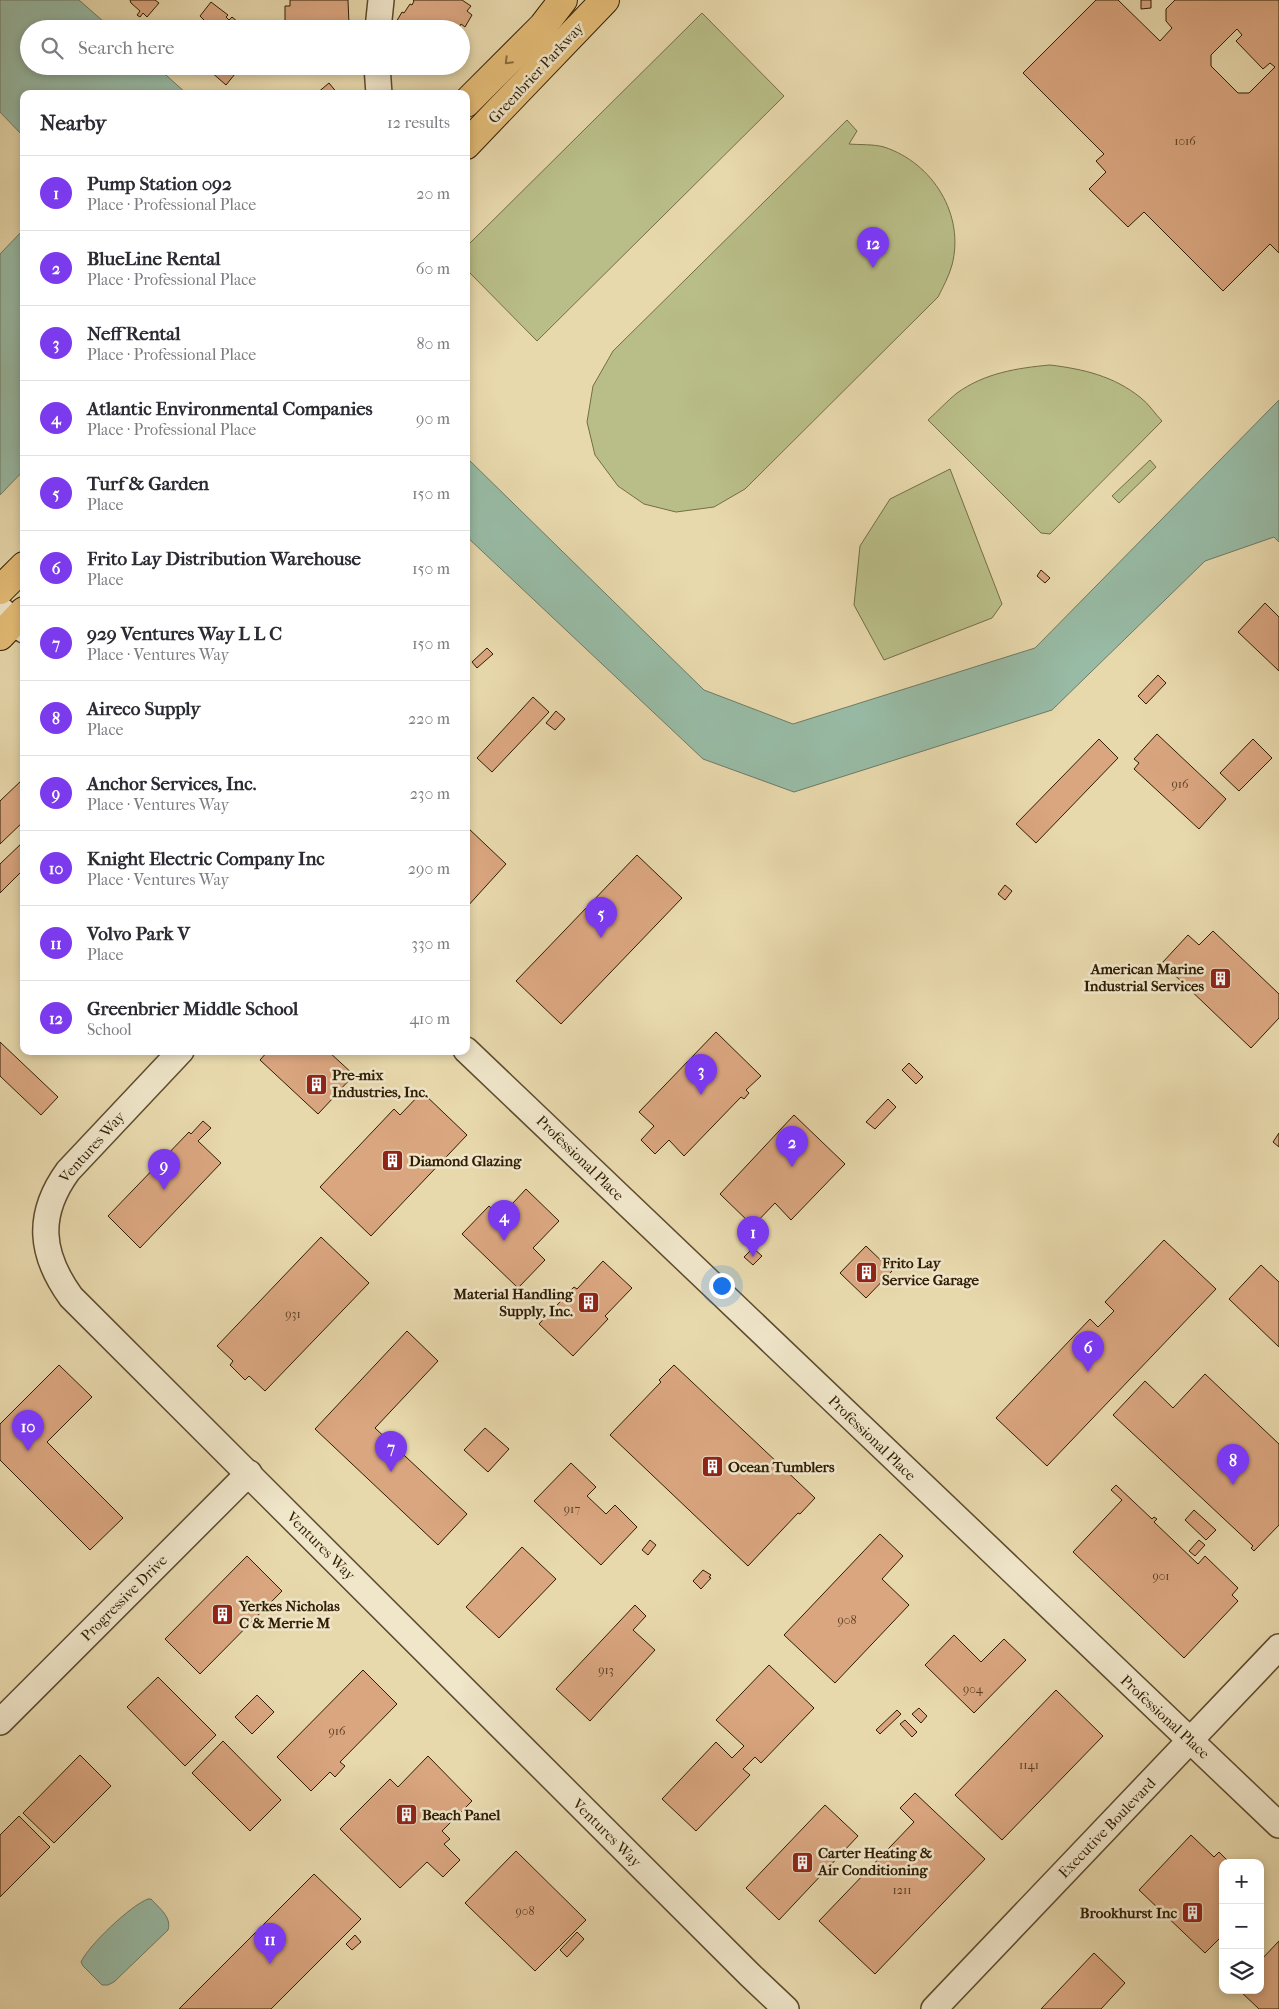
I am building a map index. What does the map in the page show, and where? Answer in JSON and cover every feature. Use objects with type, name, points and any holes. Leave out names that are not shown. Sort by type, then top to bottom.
[{"type":"main road","name":"Greenbrier Parkway","points":[[470,99],[543,26],[563,0]]},
{"type":"main road","name":"Greenbrier Parkway","points":[[470,141],[605,0]]},
{"type":"main road","points":[[0,590],[20,570]]},
{"type":"street","points":[[379,20],[381,0]]},
{"type":"street","points":[[378,75],[379,90]]},
{"type":"street","name":"Professional Place","points":[[470,1054],[1279,1825]]},
{"type":"street","name":"Ventures Way","points":[[177,1055],[61,1180],[49,1205],[46,1244],[49,1259],[58,1280],[71,1297],[786,2009]]},
{"type":"street","name":"Progressive Drive","points":[[0,1722],[248,1473]]},
{"type":"street","name":"Executive Boulevard","points":[[934,2009],[1279,1647]]},
{"type":"shaded area","points":[[0,0],[79,0],[102,20],[20,20],[20,75],[166,75],[183,90],[20,90],[20,133],[0,112]]},
{"type":"shaded area","points":[[702,13],[784,96],[537,341],[470,273],[470,243]]},
{"type":"shaded area","points":[[847,120],[857,131],[849,144],[880,146],[902,155],[917,165],[941,193],[949,210],[954,228],[955,246],[951,269],[938,297],[745,489],[714,507],[676,512],[644,504],[618,486],[595,455],[587,422],[593,386],[613,351]]},
{"type":"shaded area","points":[[20,233],[20,474],[0,495],[0,254]]},
{"type":"shaded area","points":[[1050,365],[1086,371],[1120,384],[1144,400],[1162,421],[1050,534],[1041,533],[928,420],[957,393],[990,376],[1013,370]]},
{"type":"shaded area","points":[[1279,400],[1279,542],[1274,537],[1205,561],[1052,710],[794,792],[703,759],[470,540],[470,461],[704,690],[793,724],[1035,648]]},
{"type":"shaded area","points":[[1150,460],[1156,467],[1119,503],[1112,496]]},
{"type":"shaded area","points":[[950,469],[1002,604],[992,618],[884,660],[854,605],[860,546],[890,499]]},
{"type":"shaded area","points":[[151,1899],[161,1909],[168,1921],[168,1930],[114,1982],[102,1985],[81,1962],[92,1946],[111,1927],[131,1909]]},
{"type":"building","points":[[130,0],[155,0],[159,3],[147,17],[143,13],[140,17],[137,15],[140,11]]},
{"type":"building","points":[[290,0],[348,0],[349,20],[285,20],[285,6],[290,6]]},
{"type":"building","points":[[462,0],[471,6],[467,11],[472,15],[469,20],[397,20],[402,12],[404,13],[414,1]]},
{"type":"building","points":[[1096,0],[1118,0],[1160,41],[1172,28],[1166,21],[1166,9],[1175,0],[1279,0],[1279,253],[1270,244],[1223,291],[1144,212],[1128,227],[1089,189],[1106,172],[1096,161],[1104,154],[1023,73]],"holes":[[[1237,29],[1242,35],[1236,41],[1263,69],[1270,63],[1275,67],[1249,93],[1238,93],[1211,66],[1211,55]]]},
{"type":"building","points":[[1141,0],[1151,0],[1151,8],[1141,9]]},
{"type":"building","points":[[211,2],[228,15],[226,17],[229,20],[204,20],[200,16]]},
{"type":"building","points":[[215,75],[234,75],[226,85]]},
{"type":"building","points":[[329,83],[335,90],[321,90]]},
{"type":"building","points":[[1041,570],[1050,578],[1045,583],[1037,576]]},
{"type":"building","points":[[1265,603],[1279,617],[1279,671],[1238,632]]},
{"type":"building","points":[[487,648],[493,654],[477,668],[472,662]]},
{"type":"building","points":[[1158,675],[1166,683],[1146,704],[1138,696]]},
{"type":"building","points":[[533,697],[549,712],[492,772],[477,758]]},
{"type":"building","points":[[556,711],[565,719],[555,730],[546,723]]},
{"type":"building","points":[[1157,734],[1226,799],[1199,829],[1134,769],[1139,763],[1134,759]]},
{"type":"building","points":[[1099,739],[1118,758],[1036,843],[1016,824]]},
{"type":"building","points":[[1253,739],[1272,758],[1239,791],[1220,773]]},
{"type":"building","points":[[20,782],[20,825],[0,844],[0,801]]},
{"type":"building","points":[[470,830],[506,864],[470,904]]},
{"type":"building","points":[[20,845],[20,873],[0,893],[0,864]]},
{"type":"building","points":[[637,855],[682,898],[561,1024],[516,981]]},
{"type":"building","points":[[1005,885],[1012,891],[1005,900],[998,894]]},
{"type":"building","name":"American Marine Industrial Services","points":[[1213,931],[1279,994],[1279,1018],[1251,1048],[1162,963],[1188,935],[1199,945]]},
{"type":"building","points":[[716,1032],[761,1076],[746,1090],[749,1093],[744,1099],[741,1097],[684,1156],[669,1140],[655,1154],[641,1140],[654,1126],[639,1112]]},
{"type":"building","points":[[0,1042],[58,1097],[41,1115],[0,1076]]},
{"type":"building","name":"Pre-mix Industries, Inc.","points":[[264,1055],[332,1055],[354,1075],[338,1092],[340,1094],[336,1099],[334,1097],[318,1114],[260,1060]]},
{"type":"building","points":[[909,1063],[923,1077],[916,1084],[902,1070]]},
{"type":"building","name":"Diamond Glazing","points":[[422,1092],[467,1135],[371,1236],[320,1187],[394,1109],[400,1115]]},
{"type":"building","points":[[888,1099],[896,1107],[875,1129],[866,1122]]},
{"type":"building","points":[[794,1115],[845,1164],[791,1220],[775,1203],[753,1226],[720,1194]]},
{"type":"building","points":[[203,1121],[211,1128],[198,1141],[221,1163],[140,1248],[108,1216],[189,1132],[191,1134]]},
{"type":"building","points":[[1279,1133],[1279,1147],[1273,1142]]},
{"type":"building","points":[[526,1189],[559,1221],[533,1248],[545,1260],[518,1288],[462,1234],[489,1206],[500,1217]]},
{"type":"building","points":[[321,1237],[369,1283],[265,1391],[249,1376],[245,1380],[230,1365],[233,1361],[217,1346]]},
{"type":"building","points":[[1164,1240],[1216,1289],[1047,1466],[996,1418],[1090,1319],[1098,1327],[1114,1311],[1105,1302]]},
{"type":"building","name":"Frito Lay Service Garage","points":[[866,1246],[892,1271],[866,1298],[840,1273]]},
{"type":"building","points":[[753,1248],[762,1256],[753,1265],[744,1257]]},
{"type":"building","name":"Material Handling Supply, Inc.","points":[[603,1261],[632,1288],[605,1316],[608,1319],[573,1356],[539,1324],[574,1287],[577,1289]]},
{"type":"building","points":[[1261,1265],[1279,1282],[1279,1347],[1229,1299]]},
{"type":"building","points":[[407,1331],[438,1361],[375,1428],[467,1514],[438,1545],[315,1429]]},
{"type":"building","points":[[59,1365],[92,1397],[47,1442],[123,1518],[90,1550],[0,1460],[0,1424]]},
{"type":"building","name":"Ocean Tumblers","points":[[674,1365],[815,1498],[800,1514],[798,1513],[748,1566],[610,1435],[661,1382],[659,1380]]},
{"type":"building","points":[[1205,1374],[1279,1444],[1279,1525],[1254,1551],[1251,1548],[1253,1546],[1113,1415],[1145,1381],[1173,1408]]},
{"type":"building","points":[[485,1428],[509,1449],[488,1472],[464,1450]]},
{"type":"building","points":[[571,1463],[596,1487],[587,1496],[606,1514],[615,1505],[637,1527],[601,1565],[534,1501]]},
{"type":"building","points":[[1116,1485],[1152,1519],[1154,1517],[1157,1519],[1154,1522],[1198,1564],[1205,1556],[1238,1588],[1232,1595],[1238,1601],[1184,1658],[1073,1552],[1122,1500],[1111,1490]]},
{"type":"building","points":[[1194,1510],[1216,1530],[1206,1540],[1185,1520]]},
{"type":"building","points":[[880,1534],[903,1556],[882,1579],[909,1605],[835,1683],[784,1635]]},
{"type":"building","points":[[650,1540],[656,1545],[648,1555],[642,1550]]},
{"type":"building","points":[[1199,1540],[1205,1545],[1195,1556],[1189,1551]]},
{"type":"building","points":[[522,1547],[556,1579],[499,1638],[466,1607]]},
{"type":"building","name":"Yerkes Nicholas C & Merrie M","points":[[247,1556],[282,1591],[200,1674],[165,1639]]},
{"type":"building","points":[[703,1570],[711,1575],[709,1577],[711,1578],[701,1589],[693,1581]]},
{"type":"building","points":[[635,1605],[646,1616],[633,1630],[655,1650],[590,1721],[556,1689]]},
{"type":"building","points":[[954,1635],[981,1662],[1004,1639],[1026,1660],[974,1713],[925,1665]]},
{"type":"building","points":[[769,1665],[814,1708],[761,1763],[755,1757],[743,1769],[750,1775],[696,1831],[662,1799],[716,1742],[732,1758],[744,1746],[716,1720]]},
{"type":"building","points":[[363,1670],[397,1704],[340,1762],[345,1766],[335,1777],[330,1772],[311,1791],[277,1757]]},
{"type":"building","points":[[158,1677],[216,1735],[185,1766],[127,1707]]},
{"type":"building","points":[[1056,1690],[1103,1736],[1002,1840],[955,1795]]},
{"type":"building","points":[[257,1695],[274,1712],[252,1734],[235,1717]]},
{"type":"building","points":[[919,1708],[927,1716],[921,1723],[912,1714]]},
{"type":"building","points":[[897,1710],[901,1714],[880,1734],[876,1730]]},
{"type":"building","points":[[905,1720],[917,1732],[912,1737],[900,1724]]},
{"type":"building","points":[[223,1741],[281,1800],[250,1831],[192,1773]]},
{"type":"building","points":[[80,1755],[111,1786],[54,1843],[23,1813]]},
{"type":"building","name":"Beach Panel","points":[[428,1756],[472,1801],[442,1831],[450,1839],[444,1844],[460,1860],[443,1877],[427,1862],[400,1888],[340,1829],[390,1779],[398,1787]]},
{"type":"building","points":[[915,1793],[985,1859],[875,1974],[819,1921],[914,1822],[900,1808]]},
{"type":"building","name":"Carter Heating & Air Conditioning","points":[[825,1805],[858,1836],[779,1920],[746,1888]]},
{"type":"building","points":[[19,1816],[50,1847],[0,1897],[0,1835]]},
{"type":"building","name":"Brookhurst Inc","points":[[1191,1835],[1214,1857],[1219,1852],[1226,1859],[1219,1859],[1219,1939],[1205,1953],[1139,1890]]},
{"type":"building","points":[[516,1851],[586,1920],[535,1971],[465,1903]]},
{"type":"building","points":[[314,1874],[361,1919],[271,2009],[179,2009]]},
{"type":"building","points":[[577,1932],[584,1939],[567,1957],[560,1950]]},
{"type":"building","points":[[355,1935],[361,1942],[352,1950],[346,1944]]},
{"type":"building","points":[[1279,1941],[1279,2009],[1259,2009],[1243,1994],[1264,1994],[1264,1957]]},
{"type":"building","points":[[1094,1953],[1125,1983],[1101,2009],[1041,2009]]},
{"type":"place","name":"Greenbrier Middle School","points":[[873,268]]},
{"type":"place","name":"Turf & Garden","points":[[601,938]]},
{"type":"place","name":"American Marine Industrial Services","points":[[1220,978]]},
{"type":"place","name":"Pre-mix Industries, Inc.","points":[[316,1084]]},
{"type":"place","name":"Neff Rental","points":[[701,1095]]},
{"type":"place","name":"Diamond Glazing","points":[[393,1161]]},
{"type":"place","name":"BlueLine Rental","points":[[792,1167]]},
{"type":"place","name":"Anchor Services, Inc.","points":[[164,1190]]},
{"type":"place","name":"Atlantic Environmental Companies","points":[[504,1241]]},
{"type":"place","name":"Pump Station 092","points":[[753,1257]]},
{"type":"place","name":"Frito Lay Service Garage","points":[[866,1272]]},
{"type":"place","name":"Material Handling Supply, Inc.","points":[[589,1303]]},
{"type":"place","name":"Frito Lay Distribution Warehouse","points":[[1088,1372]]},
{"type":"place","name":"Knight Electric Company Inc","points":[[28,1451]]},
{"type":"place","name":"Ocean Tumblers","points":[[712,1467]]},
{"type":"place","name":"929 Ventures Way L L C","points":[[391,1472]]},
{"type":"place","name":"Aireco Supply","points":[[1233,1485]]},
{"type":"place","name":"Yerkes Nicholas C & Merrie M","points":[[223,1615]]},
{"type":"place","name":"Beach Panel","points":[[406,1815]]},
{"type":"place","name":"Carter Heating & Air Conditioning","points":[[802,1862]]},
{"type":"place","name":"Brookhurst Inc","points":[[1193,1913]]},
{"type":"place","name":"Volvo Park V","points":[[270,1964]]}]
